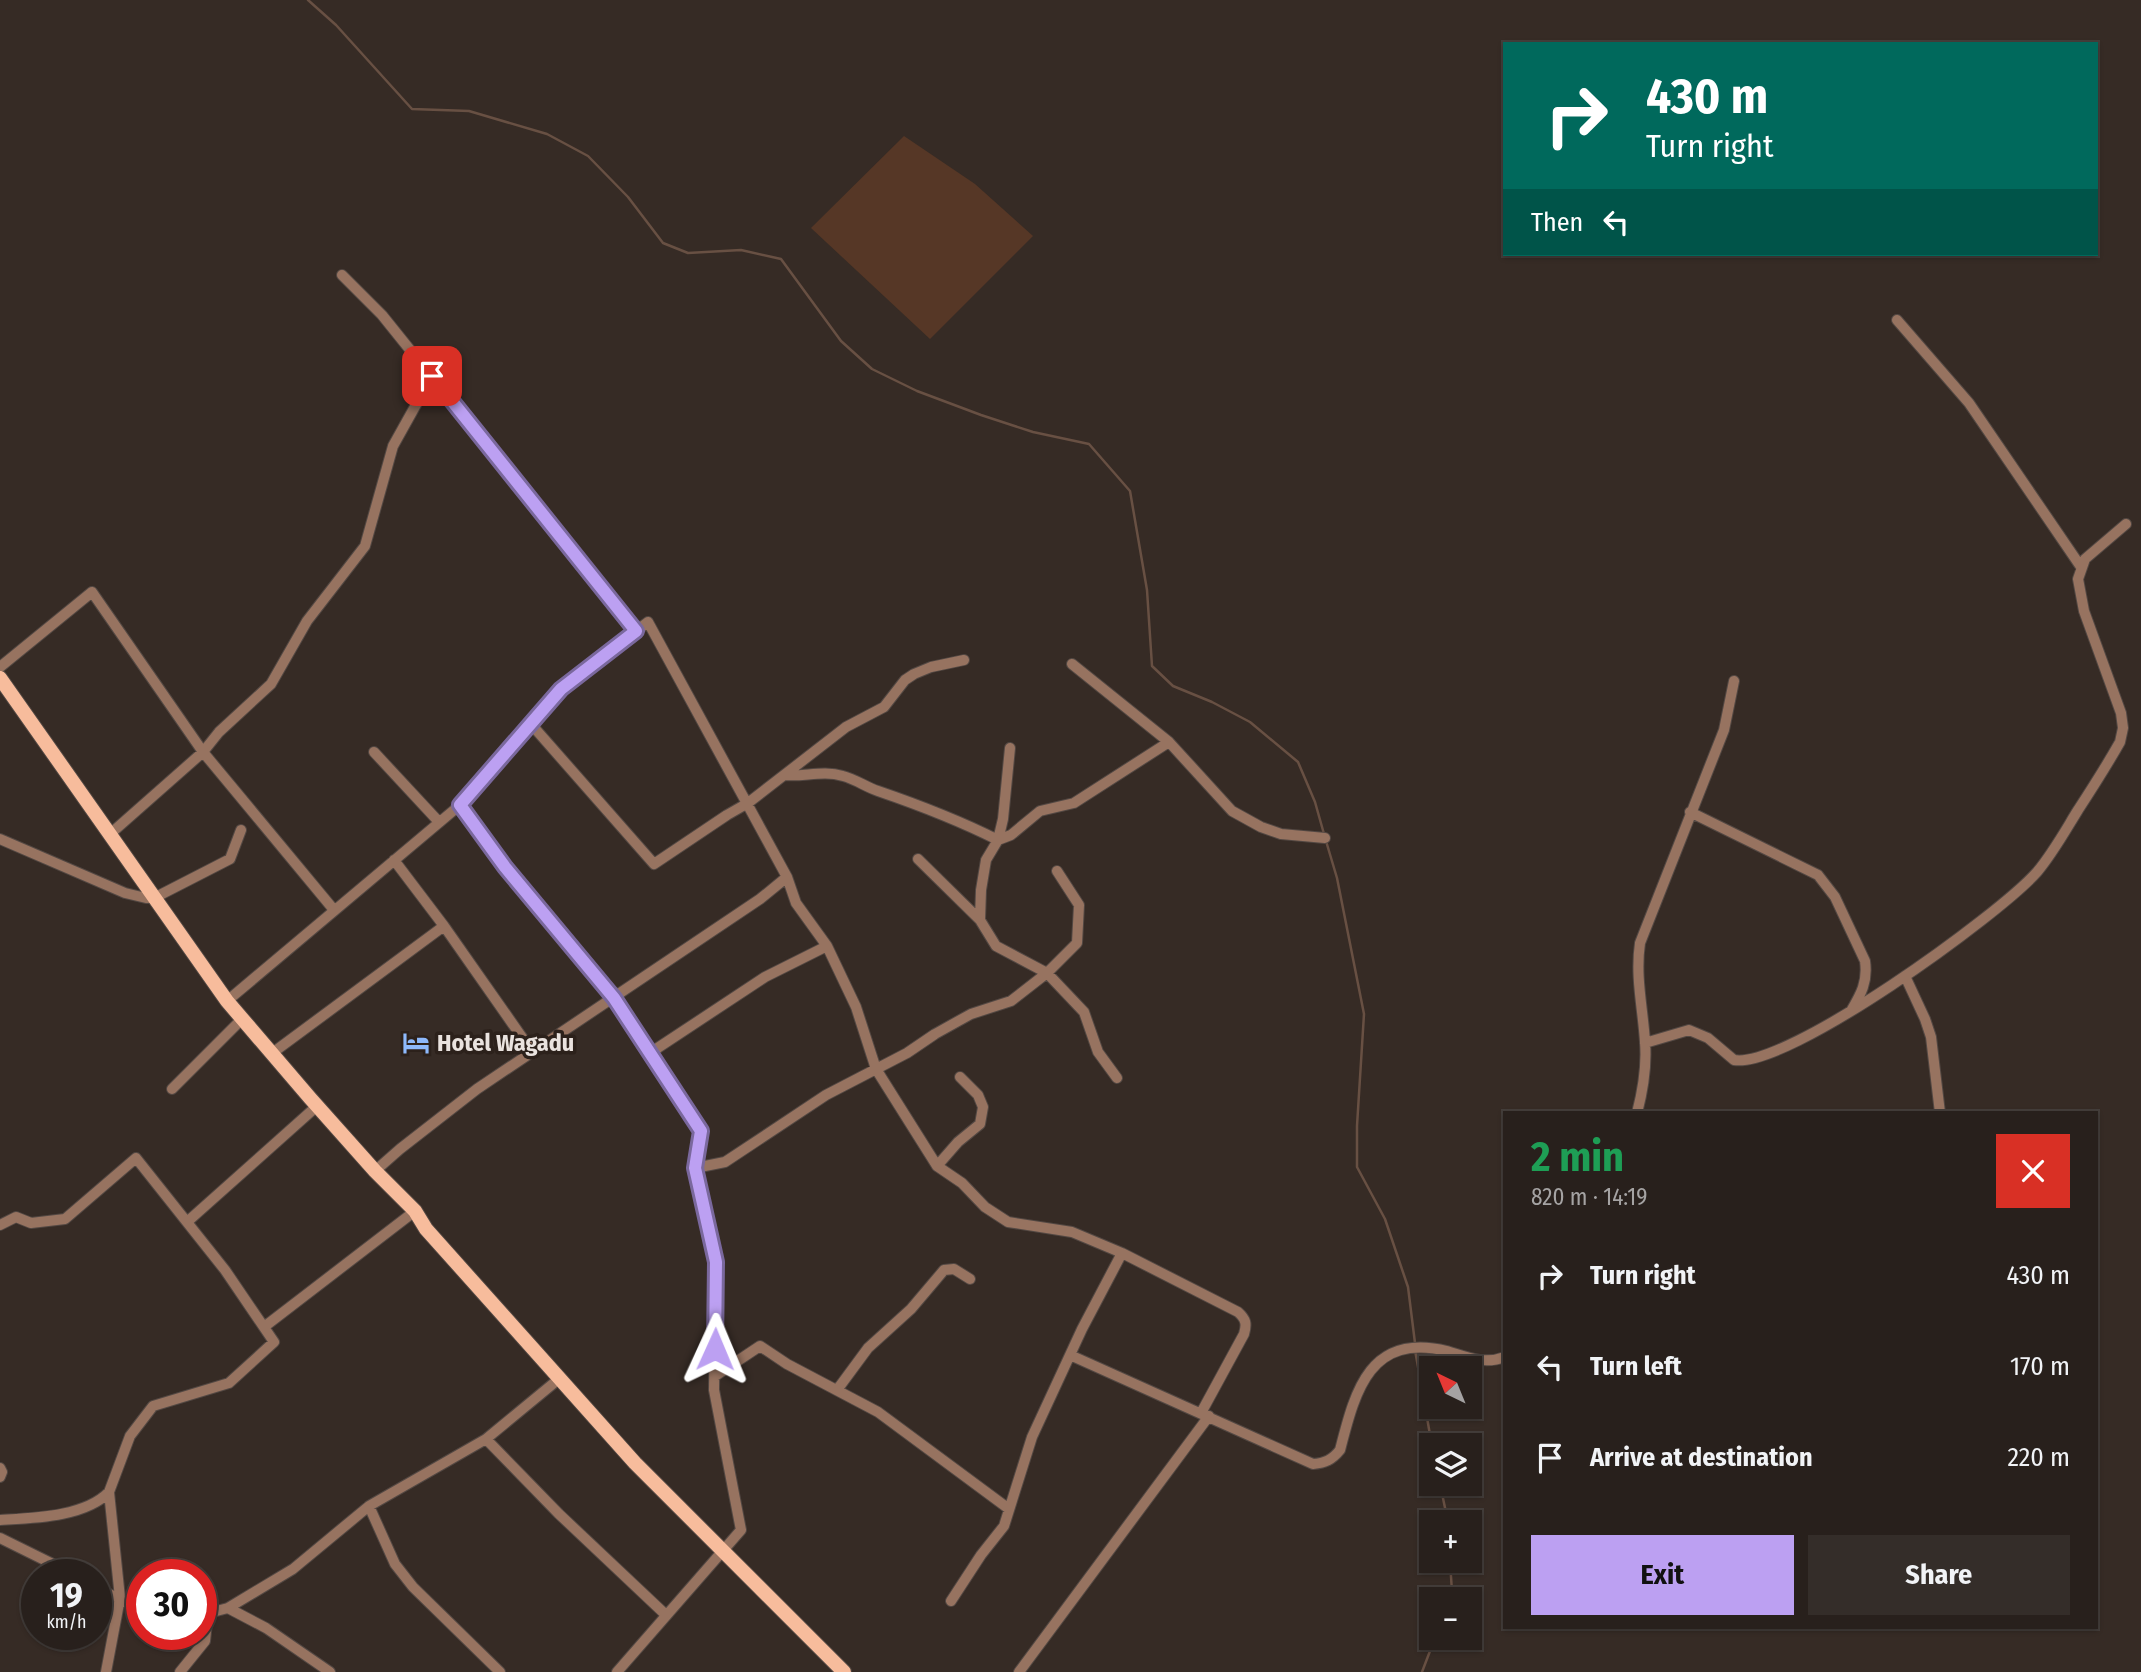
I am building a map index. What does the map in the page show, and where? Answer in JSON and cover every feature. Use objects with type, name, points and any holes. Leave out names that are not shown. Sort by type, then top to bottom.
[{"type":"main road","points":[[0,678],[227,1001],[271,1054],[375,1171],[415,1211],[426,1229],[635,1463],[844,1672]]},
{"type":"street","points":[[342,275],[382,315],[636,631]]},
{"type":"street","points":[[1897,320],[1969,403],[2081,567]]},
{"type":"street","points":[[109,835],[203,752],[219,732],[271,684],[307,621],[365,546],[393,446],[432,376]]},
{"type":"street","points":[[1645,1043],[1689,1030],[1708,1038],[1727,1055],[1742,1061],[1798,1040],[1851,1012],[1905,976],[2014,895],[2038,871],[2120,742],[2123,727],[2121,713],[2079,592],[2078,579],[2081,567],[2091,552],[2126,524]]},
{"type":"street","points":[[0,667],[92,592],[203,752],[334,910]]},
{"type":"street","points":[[227,1001],[460,805],[561,689],[648,622],[787,877],[796,903],[827,946],[856,1007],[876,1069],[937,1166],[962,1183],[985,1207],[1008,1222],[1072,1232],[1122,1253],[1238,1312],[1244,1318],[1244,1334],[1205,1415],[1019,1672]]},
{"type":"street","points":[[531,724],[654,864],[748,803],[846,727],[884,707],[905,680],[914,674],[931,667],[964,660]]},
{"type":"street","points":[[1072,664],[1169,742],[1232,811],[1261,827],[1281,834],[1325,838]]},
{"type":"street","points":[[1637,1111],[1643,1085],[1645,1043],[1637,976],[1640,943],[1724,730],[1734,681]]},
{"type":"street","points":[[785,775],[798,777],[824,772],[843,776],[961,821],[998,840],[1011,835],[1040,811],[1073,803],[1169,742]]},
{"type":"street","points":[[980,919],[986,860],[998,840],[1003,819],[1010,748]]},
{"type":"street","points":[[374,752],[439,822]]},
{"type":"street","points":[[460,805],[505,867],[614,998],[701,1131],[695,1168],[716,1262],[714,1390],[741,1530],[617,1672]]},
{"type":"street","points":[[1690,812],[1806,868],[1827,885],[1865,961],[1867,974],[1864,987],[1851,1012]]},
{"type":"street","points":[[0,839],[125,893],[154,898],[230,859],[241,830]]},
{"type":"street","points":[[918,859],[980,919],[996,946],[1047,973],[1084,1012],[1098,1052],[1116,1077]]},
{"type":"street","points":[[394,860],[533,1053]]},
{"type":"street","points":[[695,1168],[725,1161],[826,1095],[907,1053],[935,1034],[971,1014],[1012,1001],[1047,973],[1077,943],[1079,905],[1057,871]]},
{"type":"street","points":[[375,1171],[477,1089],[760,899],[787,877]]},
{"type":"street","points":[[271,1054],[444,926]]},
{"type":"street","points":[[650,1053],[765,977],[827,946]]},
{"type":"street","points":[[1905,976],[1931,1037],[1940,1111]]},
{"type":"street","points":[[172,1089],[242,1019]]},
{"type":"street","points":[[937,1166],[958,1142],[980,1124],[983,1107],[978,1095],[960,1077]]},
{"type":"street","points":[[187,1222],[317,1106]]},
{"type":"street","points":[[0,1225],[16,1217],[31,1223],[65,1219],[136,1158],[225,1270],[274,1342],[229,1384],[153,1406],[130,1436],[109,1492],[120,1598],[106,1672]]},
{"type":"street","points":[[264,1327],[415,1211]]},
{"type":"street","points":[[951,1601],[1004,1526],[1032,1437],[1122,1253]]},
{"type":"street","points":[[837,1390],[868,1348],[911,1309],[944,1270],[954,1269],[970,1279]]},
{"type":"street","points":[[715,1376],[760,1346],[787,1364],[877,1412],[1009,1509]]},
{"type":"street","points":[[1070,1355],[1313,1464],[1333,1459],[1340,1451],[1354,1399],[1362,1382],[1374,1366],[1389,1355],[1407,1348],[1437,1350],[1481,1361],[1503,1357]]},
{"type":"street","points":[[217,1611],[228,1608],[293,1569],[369,1506],[486,1439],[560,1378]]},
{"type":"street","points":[[486,1439],[559,1514],[666,1615]]},
{"type":"street","points":[[0,1468],[0,1477]]},
{"type":"street","points":[[0,1520],[41,1518],[74,1510],[109,1492]]},
{"type":"street","points":[[369,1506],[395,1564],[414,1587],[500,1672]]},
{"type":"street","points":[[0,1538],[43,1559]]},
{"type":"street","points":[[112,1595],[126,1601]]},
{"type":"street","points":[[228,1608],[266,1628],[330,1672]]},
{"type":"street","points":[[180,1672],[198,1650]]},
{"type":"shaded area","points":[[904,136],[975,184],[1033,236],[930,339],[811,228]]},
{"type":"waterway","points":[[308,0],[336,25],[412,109],[469,111],[547,134],[588,156],[628,197],[663,243],[688,253],[741,250],[781,259],[841,341],[872,369],[917,391],[981,415],[1033,432],[1089,444],[1130,491],[1147,590],[1152,666],[1173,686],[1250,722],[1298,762],[1315,802],[1324,834]]},
{"type":"waterway","points":[[1326,841],[1337,878],[1364,1014],[1357,1167],[1385,1219],[1408,1287],[1415,1343]]},
{"type":"waterway","points":[[1415,1350],[1430,1433]]},
{"type":"waterway","points":[[1443,1496],[1445,1510]]},
{"type":"waterway","points":[[1451,1573],[1452,1587]]},
{"type":"waterway","points":[[1422,1672],[1430,1650]]},
{"type":"place","name":"Hotel Wagadu","points":[[416,1043]]},
{"type":"route","points":[[432,376],[636,631],[561,689],[460,805],[505,867],[614,998],[701,1131],[695,1168],[716,1262],[715,1349]]}]
